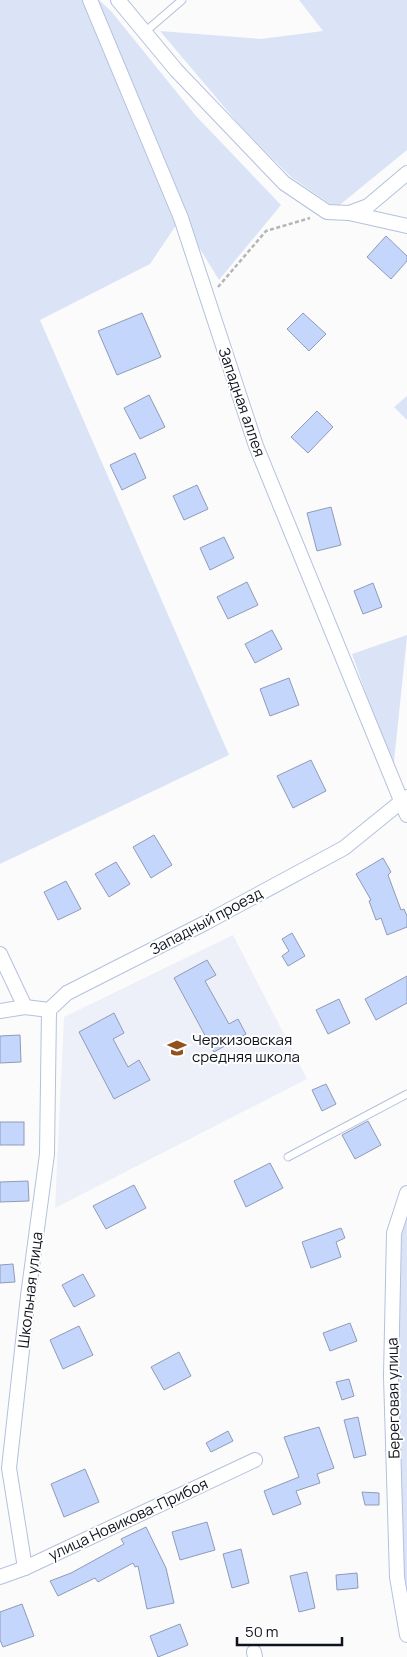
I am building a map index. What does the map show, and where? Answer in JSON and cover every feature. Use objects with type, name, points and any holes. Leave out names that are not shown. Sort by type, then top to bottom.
[{"type":"street","name":"Западная аллея","points":[[90,0],[181,218],[256,446],[406,804]]},
{"type":"street","points":[[118,0],[146,31],[176,70],[284,184],[327,212],[349,213],[407,226]]},
{"type":"street","points":[[349,213],[368,206],[407,173]]},
{"type":"street","name":"Западный проезд","points":[[49,1010],[67,993],[205,923],[344,848],[406,804]]},
{"type":"street","points":[[0,954],[25,1007]]},
{"type":"street","points":[[0,1011],[25,1007],[49,1010]]},
{"type":"street","name":"Школьная улица","points":[[25,1568],[10,1468],[28,1296],[47,1154],[49,1010]]},
{"type":"street","name":"Береговая улица","points":[[407,1193],[394,1233],[391,1376],[396,1577],[407,1634]]},
{"type":"street","name":"улица Новикова-Прибоя","points":[[0,1577],[25,1568],[255,1460]]},
{"type":"lane","points":[[146,31],[182,0]]},
{"type":"lane","points":[[288,1157],[407,1094]]},
{"type":"path","points":[[208,297],[266,231],[327,212]]},
{"type":"shaded area","points":[[0,0],[99,0],[111,11],[196,116],[281,205],[219,280],[181,218],[150,264],[40,320],[229,755],[0,864]]},
{"type":"shaded area","points":[[299,0],[407,0],[407,150],[336,208],[291,177],[241,127],[160,31],[261,39],[323,31]]},
{"type":"shaded area","points":[[407,396],[407,420],[394,407]]},
{"type":"shaded area","points":[[407,635],[407,637],[393,771],[352,654]]},
{"type":"shaded area","name":"Черкизовская средняя школа","points":[[233,935],[307,1079],[55,1208],[64,1017]]},
{"type":"shaded area","points":[[407,1192],[407,1635],[397,1577],[394,1233]]},
{"type":"building","points":[[386,236],[407,256],[407,261],[391,279],[367,257]]},
{"type":"building","points":[[142,313],[161,357],[117,375],[98,331]]},
{"type":"building","points":[[303,313],[326,334],[309,351],[287,329]]},
{"type":"building","points":[[149,395],[165,427],[140,439],[124,408]]},
{"type":"building","points":[[317,411],[333,427],[308,453],[291,437]]},
{"type":"building","points":[[135,453],[146,478],[122,490],[110,465]]},
{"type":"building","points":[[197,485],[208,509],[184,520],[173,496]]},
{"type":"building","points":[[331,507],[341,545],[317,551],[307,513]]},
{"type":"building","points":[[224,537],[234,558],[210,570],[200,548]]},
{"type":"building","points":[[247,582],[258,605],[228,619],[217,597]]},
{"type":"building","points":[[373,583],[382,607],[363,614],[354,591]]},
{"type":"building","points":[[272,630],[282,649],[255,663],[245,644]]},
{"type":"building","points":[[289,678],[299,705],[270,716],[260,689]]},
{"type":"building","points":[[311,760],[326,791],[293,808],[277,776]]},
{"type":"building","points":[[154,835],[172,865],[151,878],[133,847]]},
{"type":"building","points":[[383,858],[391,872],[388,875],[401,910],[404,909],[407,916],[407,927],[387,935],[381,918],[376,920],[369,901],[371,900],[356,874]]},
{"type":"building","points":[[116,862],[130,884],[109,897],[95,874]]},
{"type":"building","points":[[66,881],[81,909],[58,920],[44,892]]},
{"type":"building","points":[[292,933],[305,956],[288,966],[282,956],[289,951],[282,939]]},
{"type":"building","points":[[207,960],[216,975],[205,981],[229,1024],[238,1019],[246,1034],[214,1052],[174,978]]},
{"type":"building","points":[[407,976],[407,1003],[376,1020],[365,999]]},
{"type":"building","points":[[339,999],[350,1023],[328,1034],[316,1010]]},
{"type":"building","points":[[114,1013],[124,1033],[113,1039],[128,1067],[139,1060],[150,1080],[114,1099],[79,1032]]},
{"type":"building","points":[[20,1035],[21,1062],[0,1063],[0,1036]]},
{"type":"building","points":[[326,1084],[336,1104],[322,1111],[312,1090]]},
{"type":"building","points":[[368,1121],[381,1145],[355,1159],[342,1135]]},
{"type":"building","points":[[0,1122],[24,1122],[24,1145],[0,1145]]},
{"type":"building","points":[[270,1163],[283,1188],[246,1207],[234,1181]]},
{"type":"building","points":[[28,1181],[29,1201],[0,1202],[0,1182]]},
{"type":"building","points":[[134,1185],[146,1208],[106,1229],[93,1206]]},
{"type":"building","points":[[341,1228],[345,1238],[336,1242],[341,1257],[311,1268],[302,1242]]},
{"type":"building","points":[[13,1264],[15,1282],[0,1283],[0,1265]]},
{"type":"building","points":[[83,1274],[95,1296],[74,1307],[62,1285]]},
{"type":"building","points":[[350,1323],[357,1341],[330,1351],[323,1333]]},
{"type":"building","points":[[79,1326],[93,1355],[63,1369],[50,1340]]},
{"type":"building","points":[[179,1352],[191,1376],[164,1390],[151,1367]]},
{"type":"building","points":[[349,1379],[354,1396],[342,1400],[336,1382]]},
{"type":"building","points":[[358,1417],[366,1455],[354,1458],[344,1420]]},
{"type":"building","points":[[319,1427],[334,1468],[317,1474],[320,1483],[296,1491],[301,1504],[273,1515],[264,1491],[299,1477],[284,1437]]},
{"type":"building","points":[[228,1431],[233,1441],[211,1452],[206,1443]]},
{"type":"building","points":[[85,1469],[99,1502],[64,1517],[51,1484]]},
{"type":"building","points":[[362,1492],[379,1493],[379,1505],[365,1505]]},
{"type":"building","points":[[207,1522],[215,1550],[180,1560],[172,1532]]},
{"type":"building","points":[[146,1527],[166,1568],[174,1603],[147,1609],[138,1566],[135,1567],[133,1563],[98,1582],[95,1578],[58,1596],[50,1581],[71,1573],[124,1544],[121,1539]]},
{"type":"building","points":[[241,1549],[249,1583],[232,1588],[223,1554]]},
{"type":"building","points":[[307,1572],[315,1608],[299,1612],[290,1576]]},
{"type":"building","points":[[357,1573],[358,1588],[337,1590],[336,1575]]},
{"type":"building","points":[[22,1604],[34,1636],[3,1647],[0,1640],[0,1612]]},
{"type":"building","points":[[180,1624],[188,1645],[158,1657],[150,1636]]},
{"type":"place","name":"Черкизовская средняя школа","points":[[177,1048]]}]
